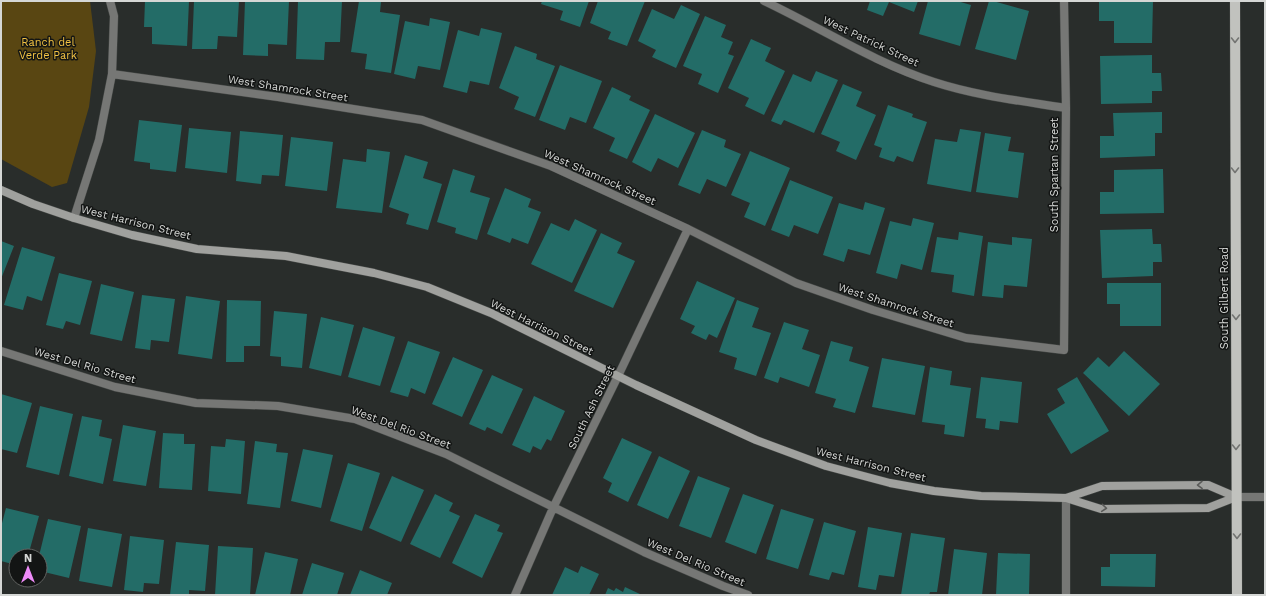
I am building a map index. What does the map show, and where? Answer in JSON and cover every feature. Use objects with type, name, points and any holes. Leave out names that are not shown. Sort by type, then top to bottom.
[{"type":"main road","name":"South Gilbert Road","points":[[1234,1],[1237,595]]},
{"type":"street","points":[[74,218],[99,140],[112,74],[114,16],[110,1]]},
{"type":"street","name":"West Patrick Street","points":[[764,1],[886,63],[934,82],[980,94],[1066,108]]},
{"type":"street","name":"South Spartan Street","points":[[1064,1],[1066,108],[1064,350]]},
{"type":"street","name":"West Shamrock Street","points":[[112,74],[278,97],[422,120],[551,166],[688,228],[796,283],[873,310],[966,338],[1064,350]]},
{"type":"street","name":"West Harrison Street","points":[[1,190],[33,204],[132,235],[197,249],[286,256],[374,273],[427,287],[491,313],[705,418],[748,437],[826,466],[890,483],[934,491],[981,496],[1066,498],[1101,509],[1208,508],[1236,498]]},
{"type":"street","name":"South Ash Street","points":[[515,595],[553,508],[618,376],[688,228]]},
{"type":"street","name":"West Del Rio Street","points":[[1,351],[115,387],[196,403],[278,406],[355,420],[446,454],[644,552],[723,586],[748,595]]},
{"type":"street","name":"West Harrison Street","points":[[1066,498],[1102,486],[1208,485],[1236,498]]},
{"type":"street","points":[[1236,498],[1265,497]]},
{"type":"street","points":[[1066,498],[1066,595]]},
{"type":"green space","name":"Ranch del Verde Park","points":[[1,1],[90,1],[96,51],[89,107],[67,183],[52,187],[1,159]]},
{"type":"building","points":[[145,1],[189,1],[187,46],[152,44],[152,27],[144,27]]},
{"type":"building","points":[[194,1],[239,1],[237,37],[218,36],[217,49],[192,49]]},
{"type":"building","points":[[245,1],[289,1],[287,45],[268,44],[268,56],[243,55]]},
{"type":"building","points":[[298,1],[342,1],[340,42],[325,42],[324,60],[296,59]]},
{"type":"building","points":[[359,1],[381,2],[380,12],[400,15],[391,73],[365,69],[367,54],[351,52]]},
{"type":"building","points":[[542,1],[589,1],[580,27],[560,20],[563,11],[541,4]]},
{"type":"building","points":[[598,1],[645,1],[627,46],[608,39],[611,32],[590,23]]},
{"type":"building","points":[[870,1],[918,1],[914,12],[889,2],[883,16],[867,10]]},
{"type":"building","points":[[928,1],[957,1],[971,5],[960,46],[919,34]]},
{"type":"building","points":[[989,1],[1029,11],[1016,60],[975,49]]},
{"type":"building","points":[[1099,1],[1153,1],[1152,43],[1114,43],[1114,21],[1099,21]]},
{"type":"building","points":[[681,5],[700,14],[676,68],[652,57],[656,50],[638,41],[652,9],[674,19]]},
{"type":"building","points":[[705,16],[726,25],[721,37],[733,42],[728,54],[734,56],[718,93],[698,84],[702,74],[683,66]]},
{"type":"building","points":[[430,18],[450,22],[440,70],[418,66],[415,79],[394,74],[405,21],[429,26]]},
{"type":"building","points":[[481,28],[502,33],[489,85],[470,81],[467,93],[443,87],[458,30],[479,36]]},
{"type":"building","points":[[751,39],[771,48],[765,61],[785,71],[764,115],[745,106],[749,98],[728,88]]},
{"type":"building","points":[[515,46],[537,54],[536,59],[555,66],[535,117],[514,109],[519,97],[499,88]]},
{"type":"building","points":[[1152,55],[1152,73],[1161,73],[1162,91],[1152,91],[1152,103],[1101,104],[1100,56]]},
{"type":"building","points":[[560,65],[602,81],[586,123],[570,117],[565,130],[539,120]]},
{"type":"building","points":[[816,71],[838,80],[814,133],[784,120],[781,125],[771,121],[793,74],[811,82]]},
{"type":"building","points":[[843,84],[862,92],[856,106],[876,115],[856,160],[836,151],[840,142],[821,134]]},
{"type":"building","points":[[612,87],[631,96],[629,100],[650,110],[627,159],[609,151],[615,138],[593,128]]},
{"type":"building","points":[[888,105],[913,114],[912,117],[927,122],[913,162],[897,156],[894,162],[879,157],[882,148],[874,145]]},
{"type":"building","points":[[1162,112],[1162,133],[1155,133],[1155,156],[1100,158],[1100,136],[1114,136],[1113,113]]},
{"type":"building","points":[[655,114],[695,133],[678,168],[658,158],[651,172],[632,162]]},
{"type":"building","points":[[139,120],[182,125],[176,172],[150,169],[150,163],[134,161]]},
{"type":"building","points":[[189,128],[231,132],[227,173],[185,168]]},
{"type":"building","points":[[960,129],[981,132],[971,192],[927,184],[935,139],[957,142]]},
{"type":"building","points":[[702,130],[726,140],[724,147],[741,154],[726,187],[707,179],[700,194],[678,185]]},
{"type":"building","points":[[240,131],[283,135],[279,176],[262,175],[261,184],[236,181]]},
{"type":"building","points":[[985,133],[1011,137],[1008,151],[1024,153],[1018,198],[976,192]]},
{"type":"building","points":[[291,137],[333,142],[327,191],[285,186]]},
{"type":"building","points":[[367,149],[390,152],[382,213],[336,208],[343,159],[366,162]]},
{"type":"building","points":[[750,151],[790,168],[765,226],[744,217],[750,203],[731,195]]},
{"type":"building","points":[[405,155],[428,162],[423,178],[442,184],[428,230],[406,224],[409,214],[389,207]]},
{"type":"building","points":[[453,169],[475,176],[470,192],[490,198],[477,240],[455,233],[456,228],[437,222]]},
{"type":"building","points":[[1163,169],[1164,213],[1100,214],[1100,192],[1114,192],[1114,170]]},
{"type":"building","points":[[790,180],[833,197],[818,234],[794,225],[789,237],[771,230]]},
{"type":"building","points":[[505,188],[531,199],[528,207],[541,212],[528,244],[512,238],[510,243],[487,234]]},
{"type":"building","points":[[865,202],[885,208],[870,255],[848,249],[844,262],[823,255],[839,203],[863,210]]},
{"type":"building","points":[[913,218],[934,223],[922,270],[901,264],[897,279],[876,273],[890,221],[911,226]]},
{"type":"building","points":[[575,219],[597,230],[572,283],[531,264],[551,223],[569,231]]},
{"type":"building","points":[[1152,229],[1153,244],[1161,244],[1162,262],[1153,262],[1153,276],[1102,278],[1100,230]]},
{"type":"building","points":[[959,232],[983,236],[974,296],[952,292],[954,275],[931,272],[937,237],[958,240]]},
{"type":"building","points":[[601,233],[622,243],[617,253],[635,261],[613,308],[574,291]]},
{"type":"building","points":[[1012,237],[1032,239],[1027,287],[1004,285],[1003,298],[982,296],[988,242],[1012,245]]},
{"type":"building","points":[[1,241],[14,246],[1,279]]},
{"type":"building","points":[[22,247],[55,257],[42,301],[27,296],[23,310],[4,305]]},
{"type":"building","points":[[59,273],[92,281],[80,325],[66,321],[63,329],[46,325]]},
{"type":"building","points":[[697,281],[735,298],[717,338],[709,334],[706,340],[691,333],[695,326],[680,319]]},
{"type":"building","points":[[1107,283],[1161,283],[1161,326],[1120,326],[1120,304],[1107,304]]},
{"type":"building","points":[[101,284],[134,292],[122,341],[90,334]]},
{"type":"building","points":[[142,295],[175,299],[169,342],[151,340],[150,350],[135,348]]},
{"type":"building","points":[[186,296],[220,301],[212,359],[178,354]]},
{"type":"building","points":[[227,300],[261,301],[260,346],[244,346],[244,362],[226,362]]},
{"type":"building","points":[[737,300],[759,308],[752,327],[771,333],[756,376],[734,369],[737,358],[719,352]]},
{"type":"building","points":[[274,311],[307,314],[302,368],[281,366],[281,357],[270,356]]},
{"type":"building","points":[[321,317],[354,325],[341,376],[309,368]]},
{"type":"building","points":[[784,322],[809,330],[802,349],[820,355],[809,387],[780,377],[778,383],[764,378]]},
{"type":"building","points":[[363,327],[395,337],[380,386],[348,377]]},
{"type":"building","points":[[408,341],[440,352],[425,394],[411,388],[408,397],[390,392]]},
{"type":"building","points":[[831,341],[853,347],[849,361],[869,367],[855,413],[833,407],[836,399],[815,393]]},
{"type":"building","points":[[1124,351],[1160,384],[1129,416],[1083,373],[1098,357],[1109,367]]},
{"type":"building","points":[[453,357],[483,370],[462,417],[432,404]]},
{"type":"building","points":[[882,358],[925,366],[915,415],[872,407]]},
{"type":"building","points":[[930,367],[952,371],[950,385],[971,388],[964,437],[944,434],[945,425],[922,422]]},
{"type":"building","points":[[492,375],[523,389],[502,434],[487,427],[485,431],[469,424]]},
{"type":"building","points":[[981,377],[1022,382],[1018,423],[1000,421],[999,430],[985,428],[986,419],[976,418]]},
{"type":"building","points":[[1077,377],[1109,431],[1071,454],[1047,414],[1065,403],[1057,389]]},
{"type":"building","points":[[1,394],[32,403],[17,453],[1,449]]},
{"type":"building","points":[[534,396],[565,411],[551,441],[547,439],[541,450],[533,446],[530,453],[512,445]]},
{"type":"building","points":[[40,406],[73,414],[59,475],[26,467]]},
{"type":"building","points":[[82,416],[102,420],[99,436],[112,439],[103,484],[69,476]]},
{"type":"building","points":[[123,425],[156,431],[146,486],[113,481]]},
{"type":"building","points":[[163,433],[184,434],[184,444],[195,444],[192,490],[159,488]]},
{"type":"building","points":[[622,438],[652,452],[628,502],[608,492],[612,483],[603,478]]},
{"type":"building","points":[[226,439],[245,441],[241,494],[208,491],[211,446],[225,447]]},
{"type":"building","points":[[255,441],[277,444],[276,452],[288,453],[280,508],[247,504]]},
{"type":"building","points":[[303,449],[333,455],[321,508],[291,501]]},
{"type":"building","points":[[659,456],[690,471],[668,519],[637,505]]},
{"type":"building","points":[[348,463],[380,473],[362,531],[330,521]]},
{"type":"building","points":[[392,476],[424,490],[401,542],[369,528]]},
{"type":"building","points":[[698,476],[730,488],[711,538],[679,526]]},
{"type":"building","points":[[435,494],[453,503],[449,511],[460,516],[440,558],[410,544]]},
{"type":"building","points":[[743,494],[774,505],[756,554],[725,542]]},
{"type":"building","points":[[6,508],[39,516],[30,548],[8,548],[8,563],[1,561],[1,527]]},
{"type":"building","points":[[781,509],[814,519],[798,569],[766,559]]},
{"type":"building","points":[[475,514],[500,525],[497,531],[503,533],[482,578],[452,563]]},
{"type":"building","points":[[48,519],[81,526],[69,578],[48,573],[48,548],[41,548]]},
{"type":"building","points":[[824,522],[856,531],[844,575],[832,572],[829,580],[809,575]]},
{"type":"building","points":[[868,527],[902,533],[894,577],[879,575],[876,590],[858,587]]},
{"type":"building","points":[[88,528],[122,534],[112,587],[79,581]]},
{"type":"building","points":[[911,533],[945,538],[937,592],[930,592],[929,595],[901,595]]},
{"type":"building","points":[[130,536],[164,540],[159,584],[144,583],[143,592],[124,590]]},
{"type":"building","points":[[176,542],[209,545],[205,591],[189,590],[189,595],[170,595]]},
{"type":"building","points":[[218,546],[253,548],[250,595],[215,595]]},
{"type":"building","points":[[954,549],[987,553],[982,595],[948,595]]},
{"type":"building","points":[[265,552],[298,559],[290,595],[255,595]]},
{"type":"building","points":[[998,553],[1030,554],[1029,595],[996,595]]},
{"type":"building","points":[[1110,554],[1156,554],[1155,587],[1101,586],[1101,567],[1110,567]]},
{"type":"building","points":[[312,563],[344,573],[337,595],[302,595]]},
{"type":"building","points":[[581,566],[599,574],[589,595],[552,595],[565,567],[578,573]]},
{"type":"building","points":[[360,570],[392,583],[387,595],[350,595]]},
{"type":"building","points":[[625,587],[642,595],[605,595],[608,588],[614,591],[616,588],[623,592]]}]
